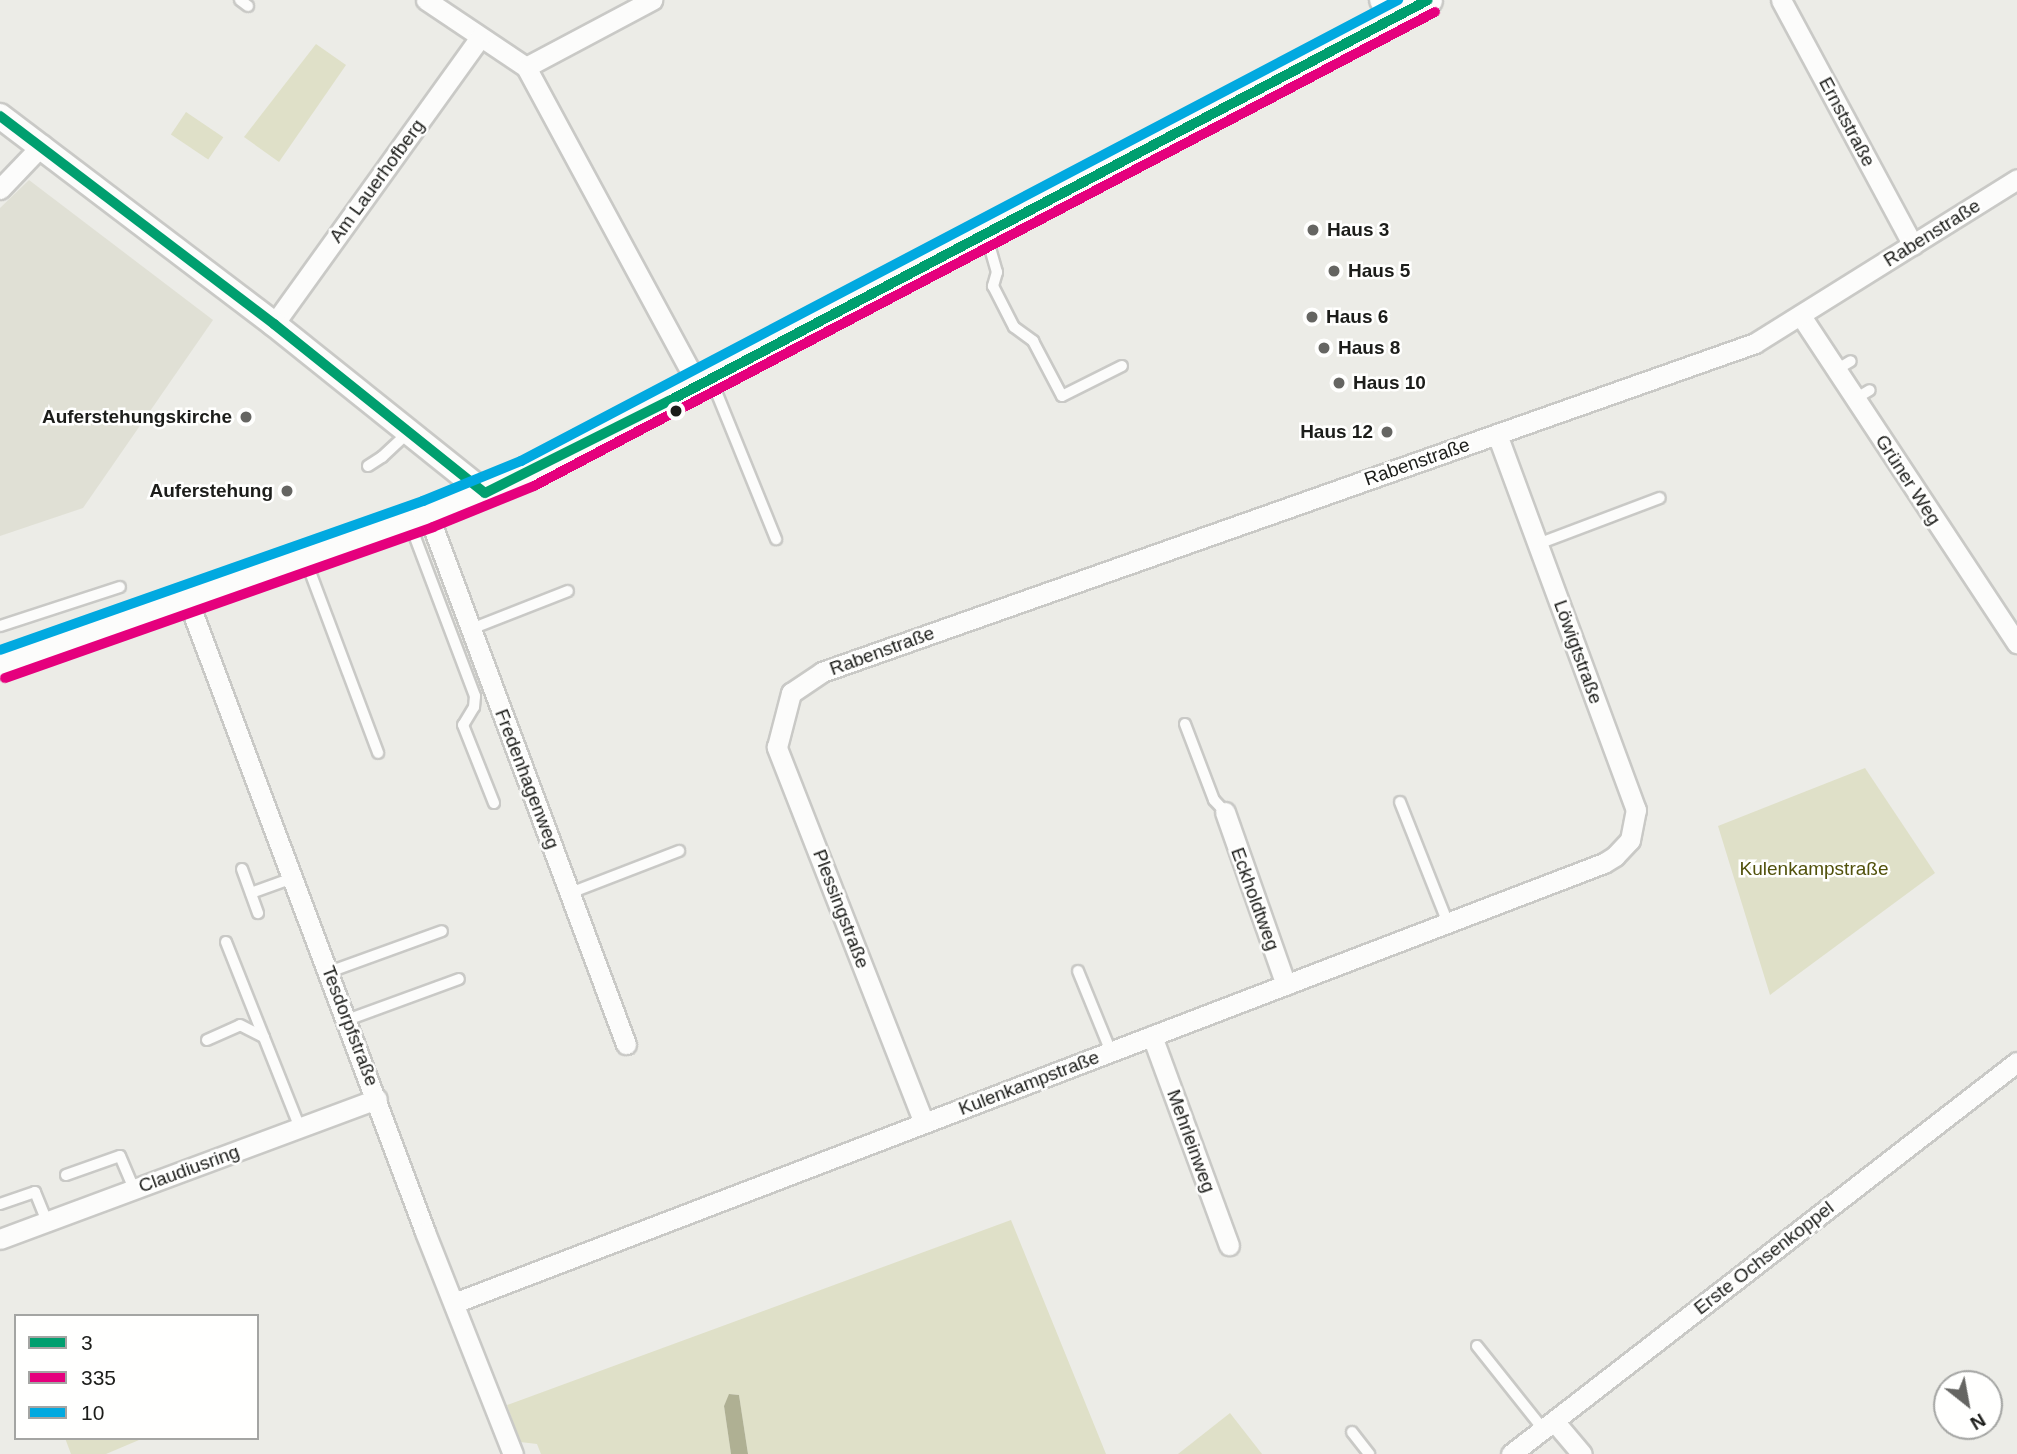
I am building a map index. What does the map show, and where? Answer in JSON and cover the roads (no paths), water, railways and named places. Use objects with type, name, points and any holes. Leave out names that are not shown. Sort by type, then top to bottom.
[{"type":"main road","points":[[0,665],[485,493],[704,382],[986,233],[1385,10],[1428,0]]},
{"type":"street","points":[[426,0],[526,67],[704,382]]},
{"type":"street","points":[[526,67],[652,0]]},
{"type":"street","name":"Ernststraße","points":[[1781,0],[1913,245]]},
{"type":"street","name":"Am Lauerhofberg","points":[[274,324],[480,37]]},
{"type":"street","points":[[0,116],[274,324],[485,493]]},
{"type":"street","points":[[0,189],[41,145]]},
{"type":"street","name":"Rabenstraße","points":[[791,693],[822,672],[1755,343],[2017,178]]},
{"type":"street","name":"Grüner Weg","points":[[1801,316],[1844,366],[2017,643]]},
{"type":"street","name":"Löwigtstraße","points":[[1497,434],[1636,810],[1630,840],[1604,863]]},
{"type":"street","name":"Fredenhagenweg","points":[[418,517],[471,629],[626,1044]]},
{"type":"street","name":"Tesdorpfstraße","points":[[187,598],[347,1020],[367,1053],[377,1099],[513,1454]]},
{"type":"street","name":"Plessingstraße","points":[[791,693],[777,747],[924,1123]]},
{"type":"street","name":"Eckholdtweg","points":[[1225,812],[1286,985]]},
{"type":"street","name":"Kulenkampstraße","points":[[454,1303],[1604,863]]},
{"type":"street","name":"Mehrleinweg","points":[[1152,1036],[1229,1245]]},
{"type":"street","name":"Erste Ochsenkoppel","points":[[1511,1454],[2017,1062]]},
{"type":"street","name":"Claudiusring","points":[[0,1239],[377,1099]]},
{"type":"street","points":[[1548,1425],[1582,1454]]},
{"type":"lane","points":[[986,233],[997,272],[993,286],[1014,327],[1032,341],[1062,396],[1122,366]]},
{"type":"lane","points":[[704,382],[776,538]]},
{"type":"lane","points":[[368,466],[408,433]]},
{"type":"lane","points":[[1538,544],[1660,498]]},
{"type":"lane","points":[[418,517],[475,696],[474,707],[463,724],[494,803]]},
{"type":"lane","points":[[305,557],[378,753]]},
{"type":"lane","points":[[0,626],[120,587]]},
{"type":"lane","points":[[471,629],[568,591]]},
{"type":"lane","points":[[1185,724],[1214,800],[1225,812]]},
{"type":"lane","points":[[1400,802],[1448,923]]},
{"type":"lane","points":[[570,893],[679,851]]},
{"type":"lane","points":[[242,869],[258,913]]},
{"type":"lane","points":[[251,893],[293,878]]},
{"type":"lane","points":[[329,972],[442,930]]},
{"type":"lane","points":[[226,942],[300,1128]]},
{"type":"lane","points":[[1078,971],[1111,1052]]},
{"type":"lane","points":[[347,1020],[459,979]]},
{"type":"lane","points":[[207,1040],[240,1025],[264,1037]]},
{"type":"lane","points":[[66,1175],[120,1156],[134,1189]]},
{"type":"lane","points":[[0,1204],[35,1192],[47,1222]]},
{"type":"lane","points":[[1477,1346],[1548,1425]]},
{"type":"lane","points":[[1352,1432],[1369,1454]]},
{"type":"place","name":"Haus 3","points":[[1313,230]]},
{"type":"place","name":"Haus 5","points":[[1334,271]]},
{"type":"place","name":"Haus 6","points":[[1312,317]]},
{"type":"place","name":"Haus 8","points":[[1324,348]]},
{"type":"place","name":"Haus 10","points":[[1339,383]]},
{"type":"place","name":"Auferstehungskirche","points":[[246,417]]},
{"type":"place","name":"Haus 12","points":[[1387,432]]},
{"type":"place","name":"Auferstehung","points":[[287,491]]}]
